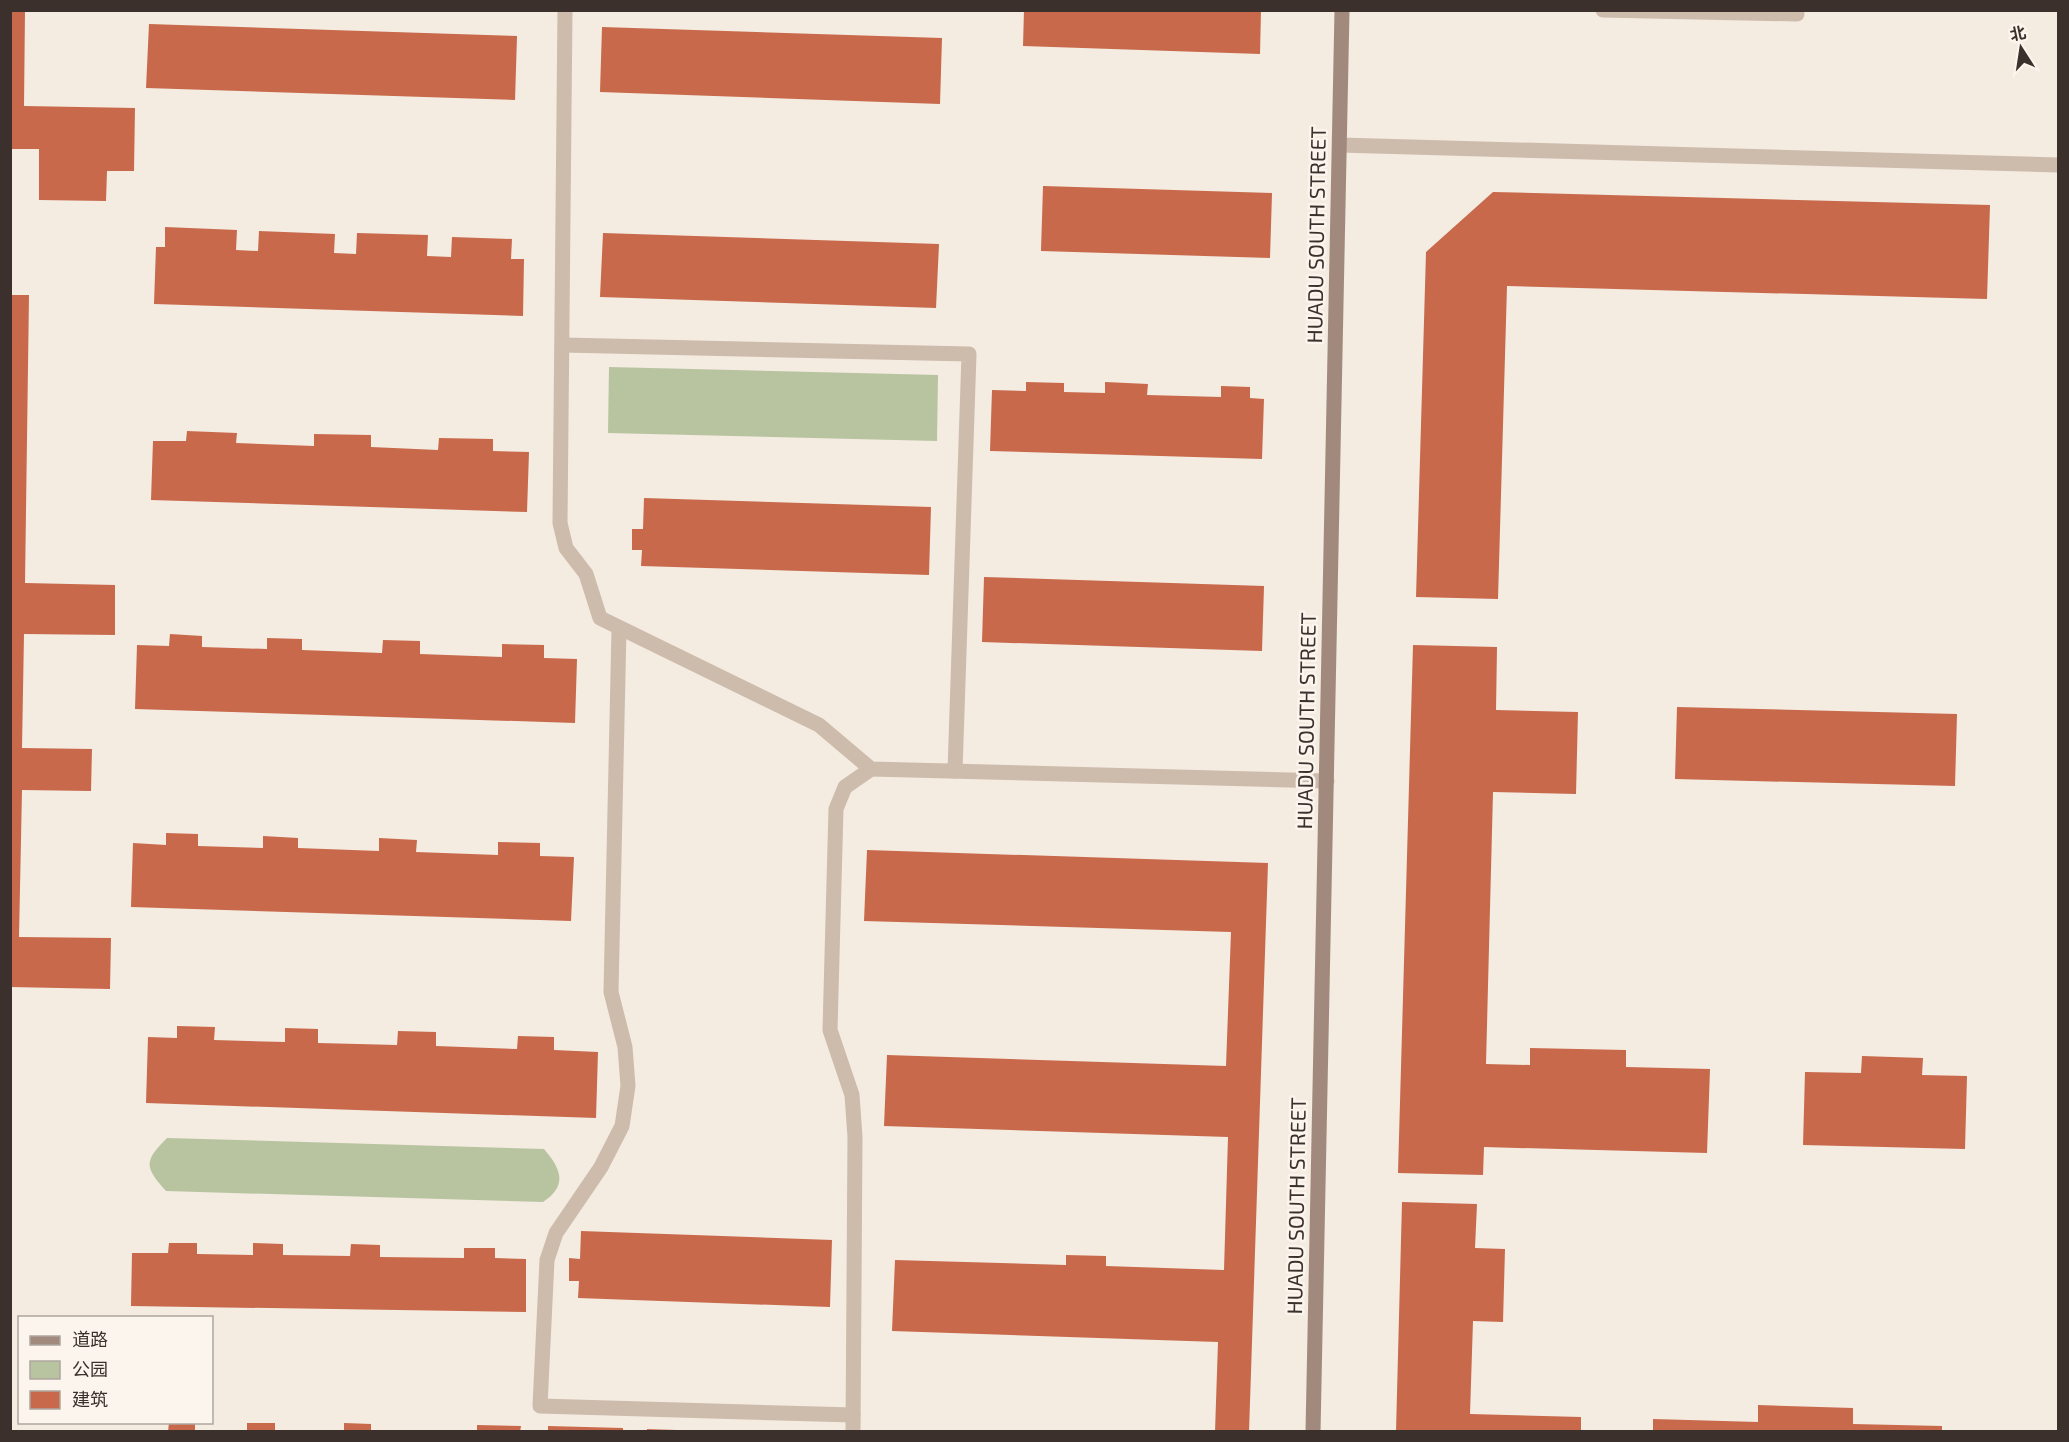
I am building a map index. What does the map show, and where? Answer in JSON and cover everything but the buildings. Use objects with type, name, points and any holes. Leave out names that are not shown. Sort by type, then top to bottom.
[{"type":"street","name":"HUADU SOUTH STREET","points":[[1314,1431],[1342,10]]},
{"type":"lane","points":[[565,10],[564,345],[560,524],[566,548],[585,574],[600,618],[618,629],[819,725],[840,740],[871,769]]},
{"type":"lane","points":[[1603,10],[1797,14]]},
{"type":"lane","points":[[1340,145],[2058,165]]},
{"type":"lane","points":[[564,345],[969,354],[955,771]]},
{"type":"lane","points":[[618,629],[611,992],[625,1047],[628,1086],[622,1126],[601,1167],[556,1233],[547,1260],[540,1406],[853,1415]]},
{"type":"lane","points":[[853,1431],[854,1126],[852,1095],[830,1030],[836,809],[845,787],[871,769],[1327,780]]},
{"type":"green space","points":[[609,367],[938,375],[937,441],[608,433]]},
{"type":"green space","points":[[167,1138],[544,1149],[555,1163],[559,1183],[551,1196],[543,1202],[166,1191],[154,1176],[150,1164],[154,1153]]}]
